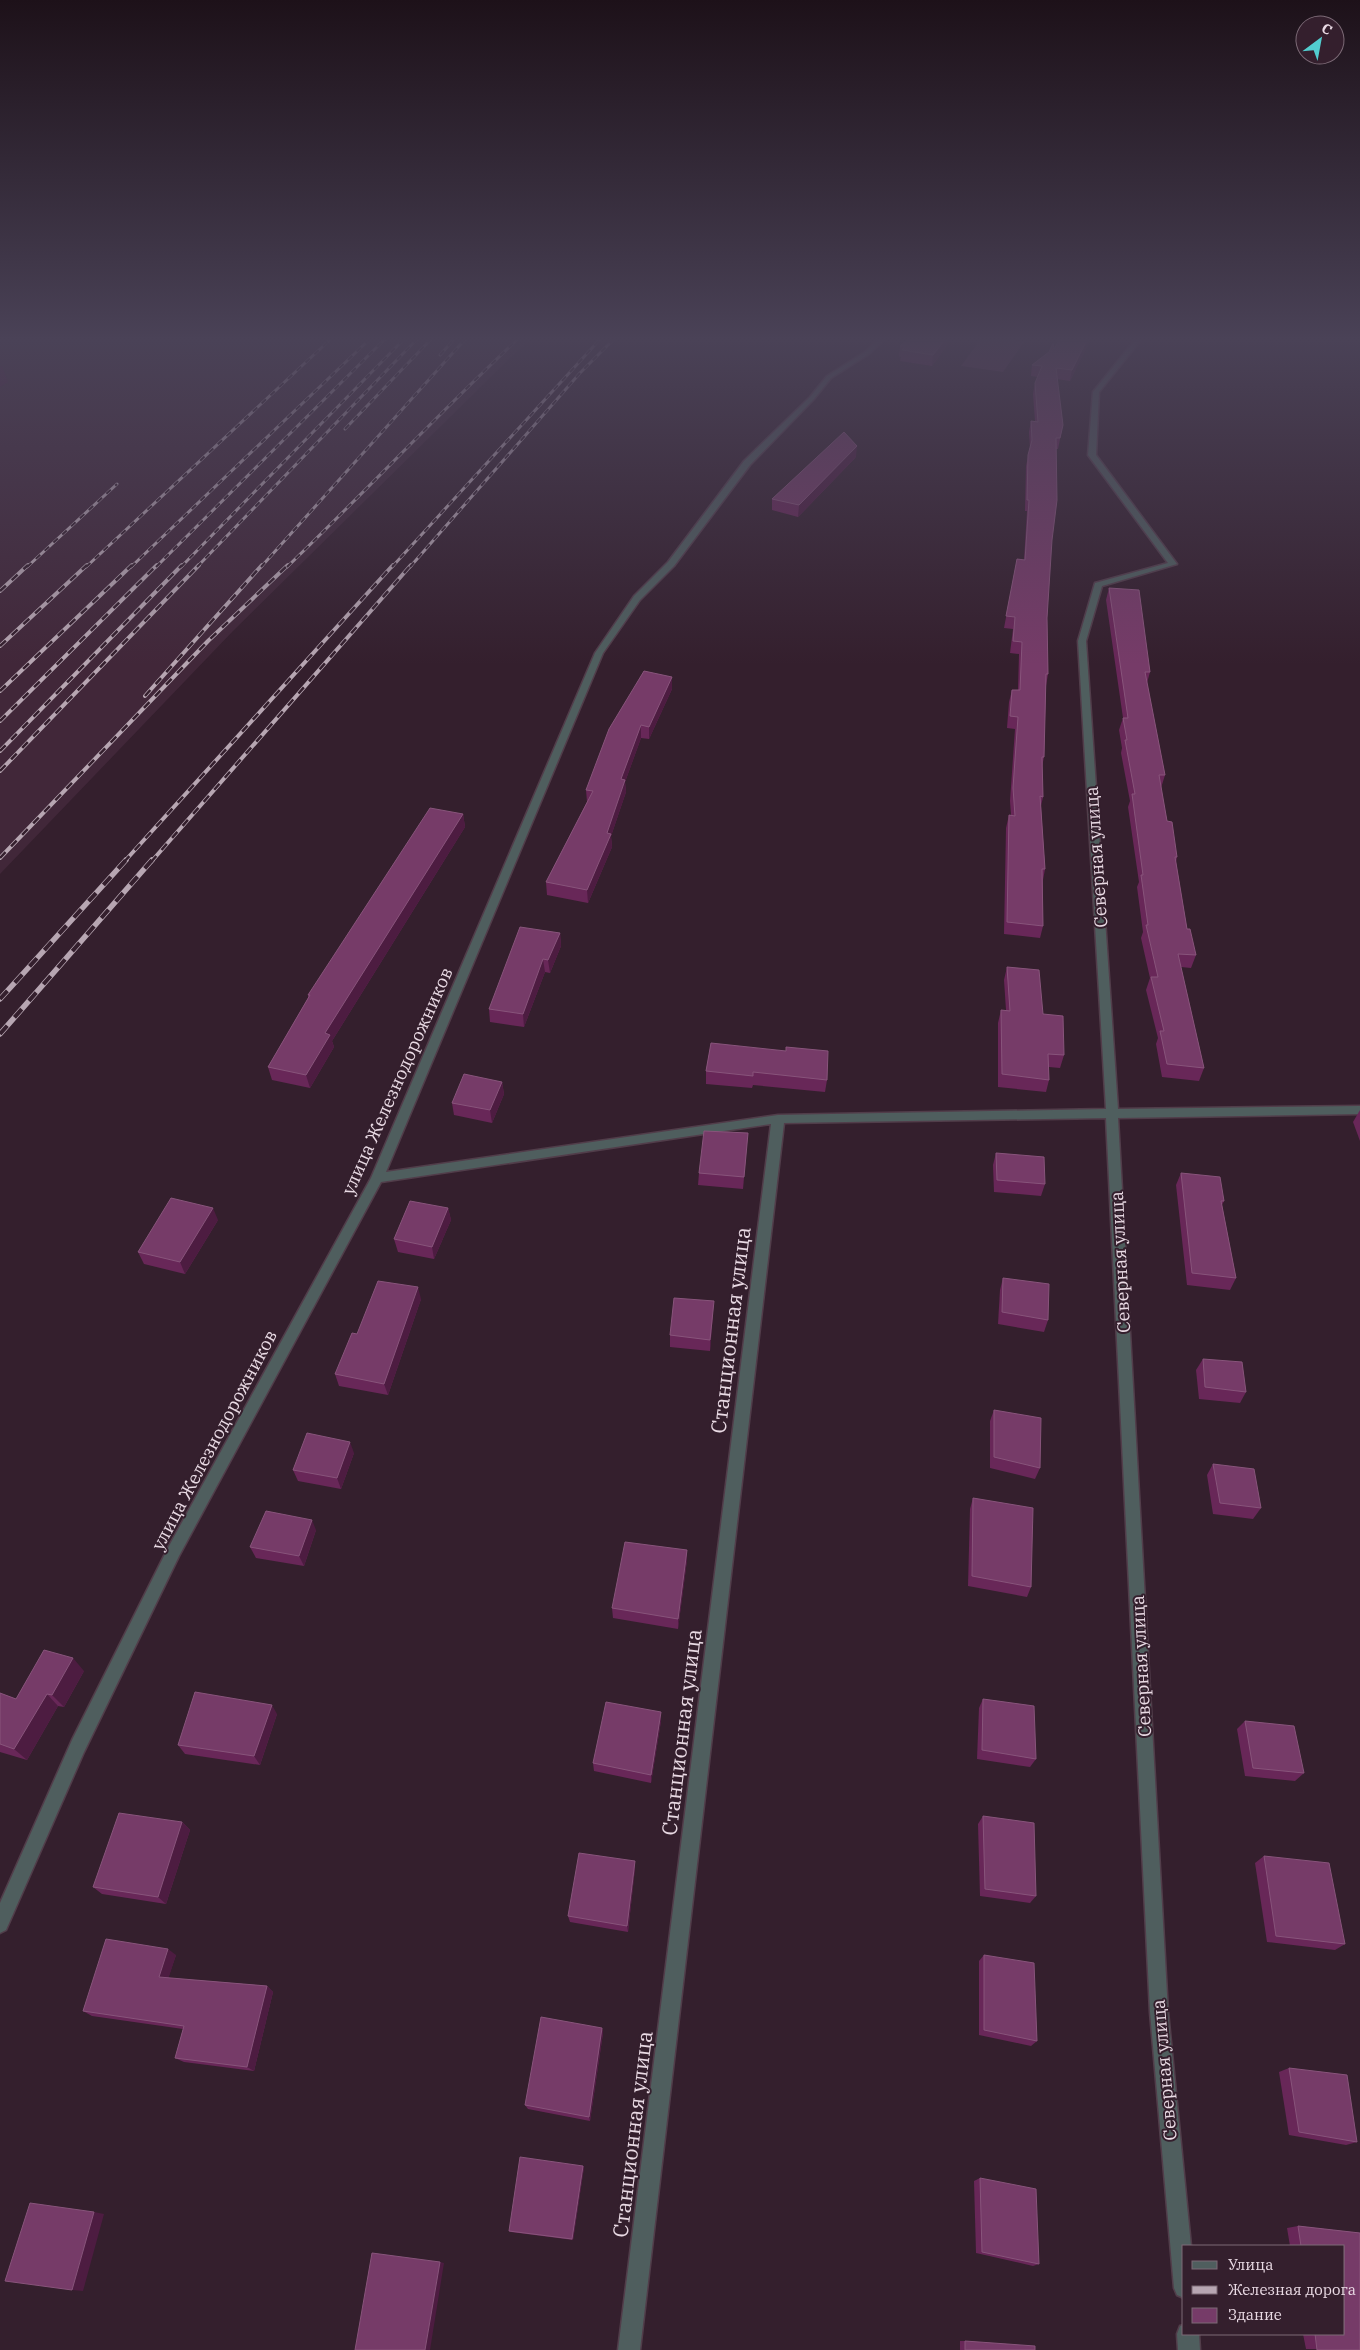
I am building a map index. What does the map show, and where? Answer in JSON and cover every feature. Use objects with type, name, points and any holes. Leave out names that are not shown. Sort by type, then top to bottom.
[{"type":"street","name":"улица Железнодорожников","points":[[0,1924],[78,1746],[174,1551],[377,1178],[524,826],[592,674],[599,653],[637,598],[671,564],[747,462],[764,446]]},
{"type":"street","name":"Северная улица","points":[[1093,446],[1092,455],[1173,564],[1098,585],[1082,641],[1112,1115],[1159,2012],[1182,2266]]},
{"type":"street","points":[[377,1178],[778,1119],[1360,1110]]},
{"type":"street","name":"Станционная улица","points":[[629,2350],[778,1119]]},
{"type":"street","points":[[1188,2335],[1189,2350]]},
{"type":"shaded area","points":[[0,446],[421,446],[233,631],[0,874]]},
{"type":"building","points":[[829,446],[857,446],[799,505],[772,499]]},
{"type":"building","points":[[1030,446],[1056,446],[1057,500],[1052,540],[1047,618],[1048,674],[1046,674],[1044,757],[1042,757],[1043,797],[1040,796],[1045,869],[1042,869],[1043,926],[1007,922],[1009,815],[1015,816],[1013,788],[1018,717],[1010,716],[1012,690],[1020,690],[1022,642],[1013,641],[1015,617],[1006,616],[1017,559],[1025,560],[1029,500],[1027,500],[1028,455]]},
{"type":"building","points":[[1109,588],[1139,590],[1150,672],[1145,672],[1165,775],[1159,775],[1167,821],[1172,822],[1177,857],[1175,857],[1187,929],[1190,929],[1196,955],[1178,954],[1204,1068],[1167,1064],[1160,1031],[1164,1031],[1151,977],[1158,977],[1146,925],[1148,925],[1141,875],[1143,875],[1132,794],[1135,794],[1123,718],[1128,718]]},
{"type":"building","points":[[644,671],[672,677],[649,727],[641,725],[621,779],[625,780],[607,833],[611,834],[587,890],[546,882],[593,791],[586,790],[609,729]]},
{"type":"building","points":[[430,808],[463,814],[325,1033],[330,1035],[306,1075],[268,1067],[310,995],[308,995]]},
{"type":"building","points":[[520,927],[560,933],[548,960],[543,959],[523,1014],[489,1009]]},
{"type":"building","points":[[1007,967],[1039,970],[1043,1014],[1063,1016],[1064,1055],[1048,1054],[1049,1080],[1002,1074],[1001,1010],[1010,1011]]},
{"type":"building","points":[[711,1043],[786,1051],[786,1047],[828,1051],[827,1080],[753,1072],[753,1076],[706,1071]]},
{"type":"building","points":[[464,1074],[502,1082],[490,1110],[452,1103]]},
{"type":"building","points":[[704,1131],[748,1133],[744,1177],[699,1173]]},
{"type":"building","points":[[996,1153],[1044,1157],[1045,1184],[997,1180]]},
{"type":"building","points":[[1181,1173],[1220,1177],[1224,1201],[1221,1201],[1236,1278],[1192,1273]]},
{"type":"building","points":[[171,1198],[213,1208],[180,1262],[138,1252]]},
{"type":"building","points":[[410,1201],[448,1208],[432,1247],[394,1239]]},
{"type":"building","points":[[1003,1278],[1049,1284],[1048,1320],[1002,1312]]},
{"type":"building","points":[[378,1281],[418,1287],[384,1384],[335,1374],[352,1333],[357,1334]]},
{"type":"building","points":[[674,1298],[714,1301],[710,1340],[670,1335]]},
{"type":"building","points":[[1203,1359],[1242,1362],[1246,1392],[1205,1387]]},
{"type":"building","points":[[994,1410],[1041,1418],[1040,1468],[994,1457]]},
{"type":"building","points":[[307,1433],[350,1442],[337,1478],[293,1470]]},
{"type":"building","points":[[1213,1464],[1254,1469],[1261,1508],[1220,1503]]},
{"type":"building","points":[[973,1498],[1033,1508],[1031,1587],[972,1576]]},
{"type":"building","points":[[266,1511],[312,1520],[299,1556],[250,1547]]},
{"type":"building","points":[[625,1542],[687,1550],[678,1619],[612,1608]]},
{"type":"building","points":[[44,1650],[73,1658],[52,1695],[47,1694],[14,1749],[0,1744],[0,1693],[16,1699]]},
{"type":"building","points":[[195,1692],[272,1705],[254,1756],[178,1745]]},
{"type":"building","points":[[983,1699],[1034,1706],[1036,1759],[982,1750]]},
{"type":"building","points":[[606,1702],[661,1712],[651,1775],[593,1763]]},
{"type":"building","points":[[1245,1721],[1294,1726],[1304,1773],[1253,1768]]},
{"type":"building","points":[[119,1813],[182,1822],[158,1897],[93,1887]]},
{"type":"building","points":[[983,1816],[1034,1823],[1036,1896],[985,1889]]},
{"type":"building","points":[[579,1853],[635,1861],[627,1926],[568,1916]]},
{"type":"building","points":[[1264,1856],[1329,1863],[1345,1944],[1276,1936]]},
{"type":"building","points":[[106,1939],[168,1949],[159,1977],[267,1986],[247,2067],[175,2058],[184,2026],[83,2011]]},
{"type":"building","points":[[984,1955],[1034,1963],[1037,2041],[984,2030]]},
{"type":"building","points":[[541,2017],[602,2028],[589,2117],[525,2105]]},
{"type":"building","points":[[1289,2068],[1347,2075],[1357,2142],[1299,2132]]},
{"type":"building","points":[[520,2157],[583,2166],[572,2239],[509,2231]]},
{"type":"building","points":[[980,2178],[1036,2189],[1039,2264],[982,2252]]},
{"type":"building","points":[[30,2203],[94,2212],[72,2290],[5,2281]]},
{"type":"building","points":[[1298,2226],[1360,2233],[1360,2350],[1317,2350],[1315,2335],[1345,2335],[1345,2245],[1301,2245]]},
{"type":"building","points":[[372,2253],[440,2262],[425,2350],[355,2350]]},
{"type":"building","points":[[965,2341],[1035,2346],[1035,2350],[965,2350]]},
{"type":"railway","points":[[86,567],[216,446]]},
{"type":"railway","points":[[131,567],[258,446]]},
{"type":"railway","points":[[156,567],[278,446]]},
{"type":"railway","points":[[181,567],[300,446]]},
{"type":"railway","points":[[197,567],[314,446]]},
{"type":"railway","points":[[261,567],[370,446]]},
{"type":"railway","points":[[287,567],[409,446]]},
{"type":"railway","points":[[392,567],[503,446]]},
{"type":"railway","points":[[410,567],[516,446]]},
{"type":"railway","points":[[27,567],[117,484]]},
{"type":"railway","points":[[0,591],[28,565]]},
{"type":"railway","points":[[0,646],[87,565]]},
{"type":"railway","points":[[0,691],[132,565]]},
{"type":"railway","points":[[0,721],[157,565]]},
{"type":"railway","points":[[0,751],[182,565]]},
{"type":"railway","points":[[0,771],[199,565]]},
{"type":"railway","points":[[145,696],[262,565]]},
{"type":"railway","points":[[0,858],[208,641],[288,565]]},
{"type":"railway","points":[[124,862],[393,565]]},
{"type":"railway","points":[[151,862],[411,565]]},
{"type":"railway","points":[[0,999],[126,860]]},
{"type":"railway","points":[[0,1034],[152,860]]}]
